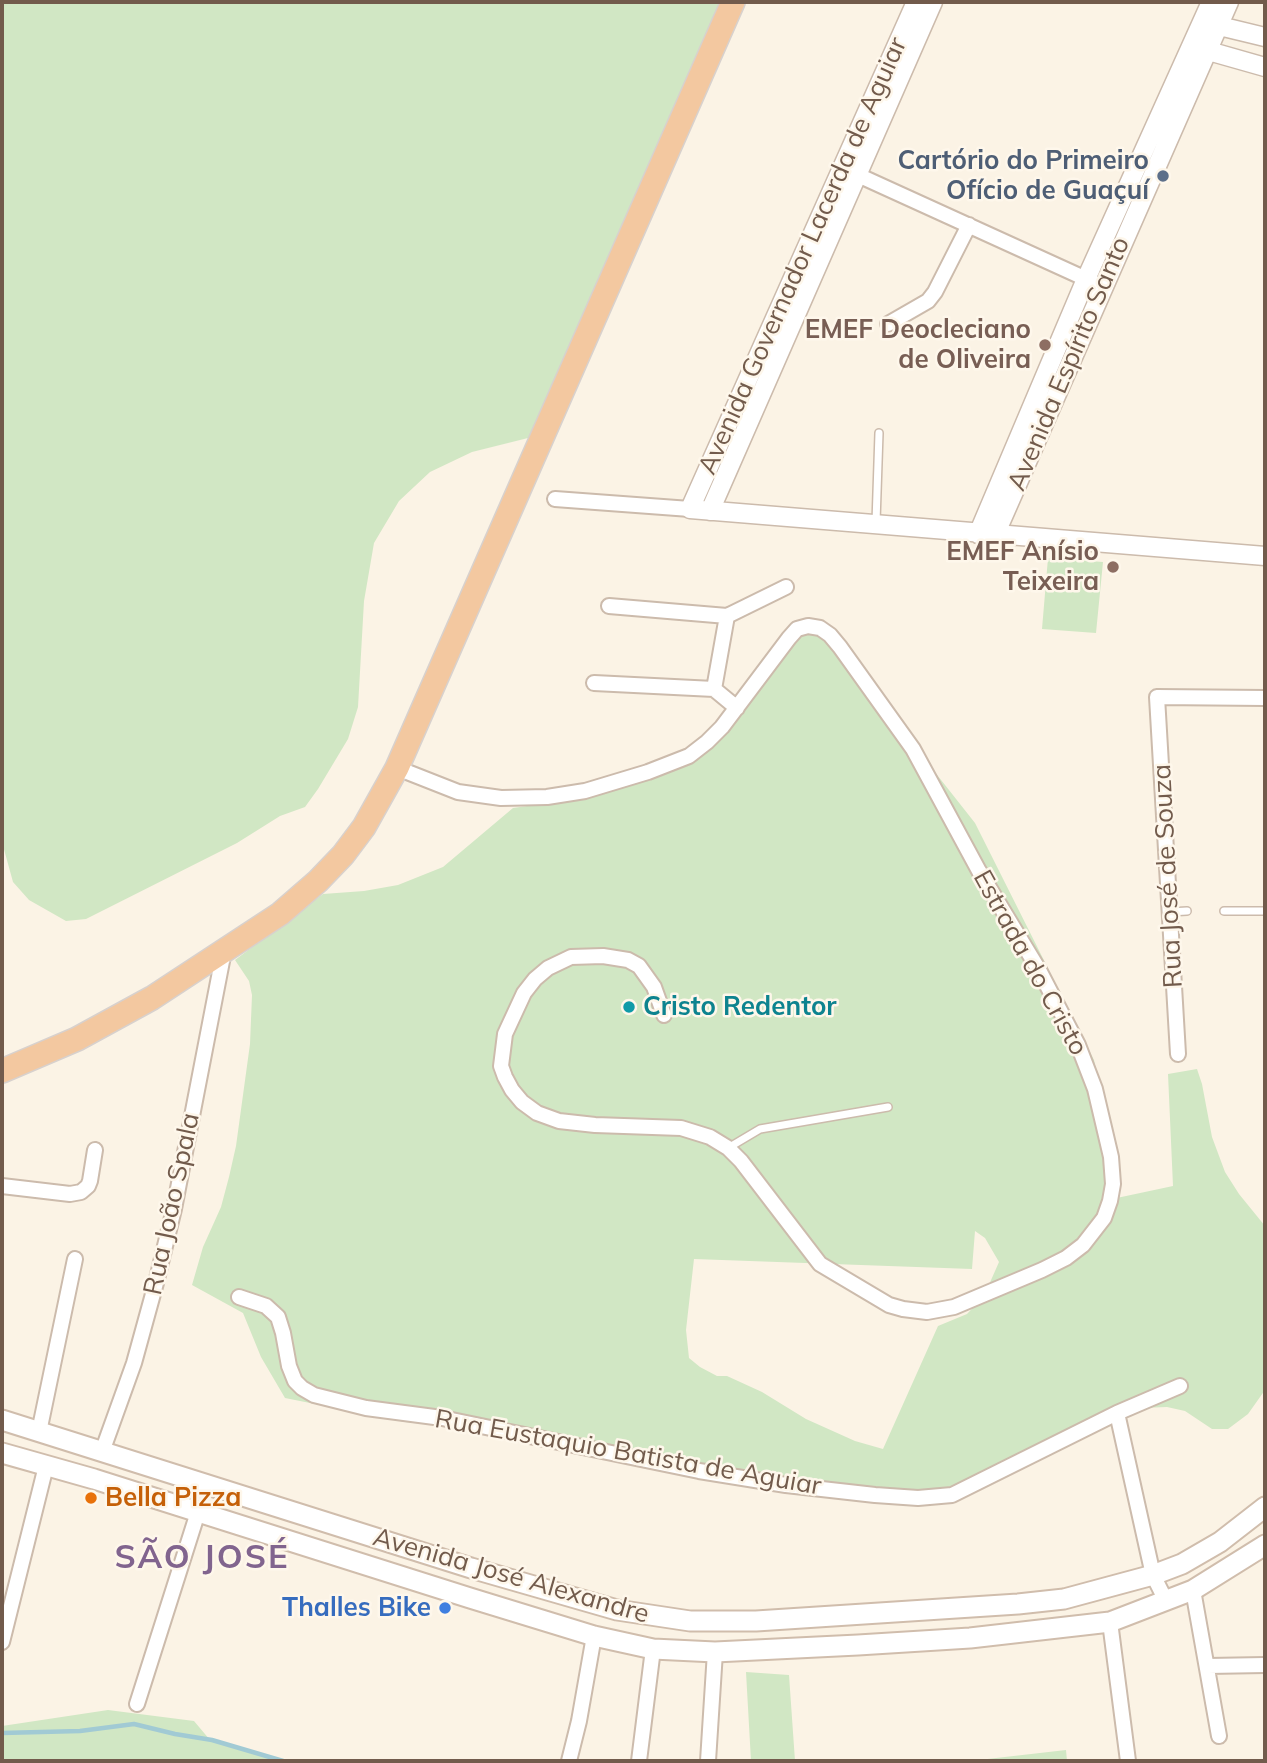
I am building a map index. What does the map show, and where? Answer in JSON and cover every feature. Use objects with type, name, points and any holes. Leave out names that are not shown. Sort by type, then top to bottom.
[{"type":"highway","points":[[2,1071],[88,1034],[152,998],[280,914],[344,855],[381,800],[397,768],[733,2]]},
{"type":"main road","name":"Avenida José Alexandre","points":[[2,1420],[478,1570],[617,1610],[690,1621],[755,1620],[1044,1602],[1153,1575],[1204,1553],[1265,1507]]},
{"type":"main road","points":[[2,1453],[126,1489],[594,1636],[653,1649],[715,1652],[955,1639],[1114,1621],[1193,1590],[1265,1545]]},
{"type":"main road","points":[[126,1489],[127,1473],[137,1462]]},
{"type":"main road","points":[[470,1598],[471,1580],[478,1570]]},
{"type":"main road","points":[[1114,1586],[1126,1598],[1126,1605],[1114,1621]]},
{"type":"main road","points":[[952,1608],[955,1639]]},
{"type":"street","name":"Avenida Governador Lacerda de Aguiar","points":[[710,511],[850,171],[916,2]]},
{"type":"street","name":"Avenida Governador Lacerda de Aguiar","points":[[690,509],[933,2]]},
{"type":"street","name":"Avenida Espírito Santo","points":[[1210,24],[1211,2]]},
{"type":"street","name":"Avenida Espírito Santo","points":[[987,535],[1094,283],[1210,24],[1229,2]]},
{"type":"street","points":[[1210,24],[1265,37]]},
{"type":"street","points":[[1199,49],[1265,67]]},
{"type":"street","points":[[850,171],[1094,283]]},
{"type":"street","points":[[888,324],[928,301],[969,225]]},
{"type":"street","points":[[555,499],[1265,556]]},
{"type":"street","points":[[609,606],[727,617],[786,587]]},
{"type":"street","points":[[714,689],[727,617]]},
{"type":"street","name":"Estrada do Cristo","points":[[397,768],[443,788],[501,798],[547,797],[584,791],[649,772],[689,756],[707,742],[737,708],[797,629],[808,626],[820,628],[841,647],[913,749],[979,872],[1039,970],[1078,1045],[1104,1118],[1111,1157],[1113,1184],[1104,1218],[1083,1245],[1066,1258],[954,1307],[916,1312],[889,1305],[820,1264],[761,1185],[728,1148],[701,1133],[681,1128],[559,1121],[537,1113],[522,1102],[512,1090],[501,1066],[505,1034],[524,993],[548,968],[571,957],[603,956],[628,960],[639,966],[654,987],[664,1015]]},
{"type":"street","points":[[594,683],[714,689],[737,708]]},
{"type":"street","name":"Rua José de Souza","points":[[1178,1054],[1157,697],[1265,698]]},
{"type":"street","name":"Rua João Spala","points":[[102,1452],[134,1363],[159,1271],[174,1209],[224,951]]},
{"type":"street","points":[[2,1186],[70,1194],[81,1192],[88,1186],[95,1150]]},
{"type":"street","points":[[39,1432],[75,1259]]},
{"type":"street","name":"Rua Eustaquio Batista de Aguiar","points":[[239,1297],[266,1306],[278,1317],[295,1381],[314,1395],[366,1408],[442,1418],[699,1471],[786,1485],[918,1498],[952,1495],[1117,1413],[1180,1386]]},
{"type":"street","points":[[1117,1413],[1153,1575],[1167,1601]]},
{"type":"street","points":[[2,1642],[46,1466]]},
{"type":"street","points":[[137,1704],[198,1512]]},
{"type":"street","points":[[1193,1590],[1219,1736]]},
{"type":"street","points":[[1114,1621],[1128,1761]]},
{"type":"street","points":[[569,1761],[594,1636]]},
{"type":"street","points":[[639,1761],[653,1649]]},
{"type":"street","points":[[708,1761],[715,1652]]},
{"type":"street","points":[[1208,1666],[1265,1665]]},
{"type":"lane","points":[[876,526],[879,433]]},
{"type":"lane","points":[[1170,912],[1187,911]]},
{"type":"lane","points":[[1224,911],[1265,911]]},
{"type":"lane","points":[[728,1148],[760,1129],[888,1107]]},
{"type":"green space","points":[[2,2],[726,2],[536,436],[472,452],[430,472],[399,501],[374,543],[364,601],[358,707],[348,739],[318,789],[305,807],[280,816],[237,843],[86,919],[66,921],[29,900],[13,882],[2,842]]},
{"type":"green space","points":[[1048,558],[1103,562],[1096,633],[1042,629]]},
{"type":"green space","points":[[818,624],[975,823],[1094,1060],[1114,1154],[1112,1199],[1173,1186],[1168,1074],[1197,1069],[1212,1137],[1225,1172],[1265,1226],[1265,1390],[1248,1414],[1228,1429],[1212,1429],[1185,1411],[1167,1407],[1141,1408],[943,1497],[795,1485],[579,1439],[405,1422],[285,1398],[261,1357],[243,1313],[192,1285],[203,1247],[221,1207],[229,1177],[250,1044],[252,995],[249,981],[235,960],[323,894],[398,885],[443,867],[513,808],[597,796],[636,783],[688,749],[729,716],[797,636]],"holes":[[[975,1231],[985,1238],[999,1262],[984,1296],[967,1314],[938,1326],[883,1449],[855,1441],[806,1419],[762,1392],[727,1376],[717,1376],[689,1358],[686,1330],[694,1259],[972,1269]]]},
{"type":"green space","points":[[746,1672],[789,1675],[795,1761],[751,1761]]},
{"type":"green space","points":[[108,1710],[194,1721],[210,1740],[289,1761],[2,1761],[2,1726]]},
{"type":"green space","points":[[1066,1750],[1067,1761],[970,1761]]},
{"type":"waterway","points":[[2,1733],[80,1731],[134,1724],[212,1740],[283,1761]]},
{"type":"place","name":"Cartório do Primeiro Ofício de Guaçuí","points":[[1163,176]]},
{"type":"place","name":"EMEF Deocleciano de Oliveira","points":[[1045,345]]},
{"type":"place","name":"EMEF Anísio Teixeira","points":[[1113,567]]},
{"type":"place","name":"Cristo Redentor","points":[[629,1007]]},
{"type":"place","name":"Bella Pizza","points":[[91,1498]]},
{"type":"place","name":"Thalles Bike","points":[[445,1608]]},
{"type":"district","name":"SÃO JOSÉ","points":[[202,1558]]}]
